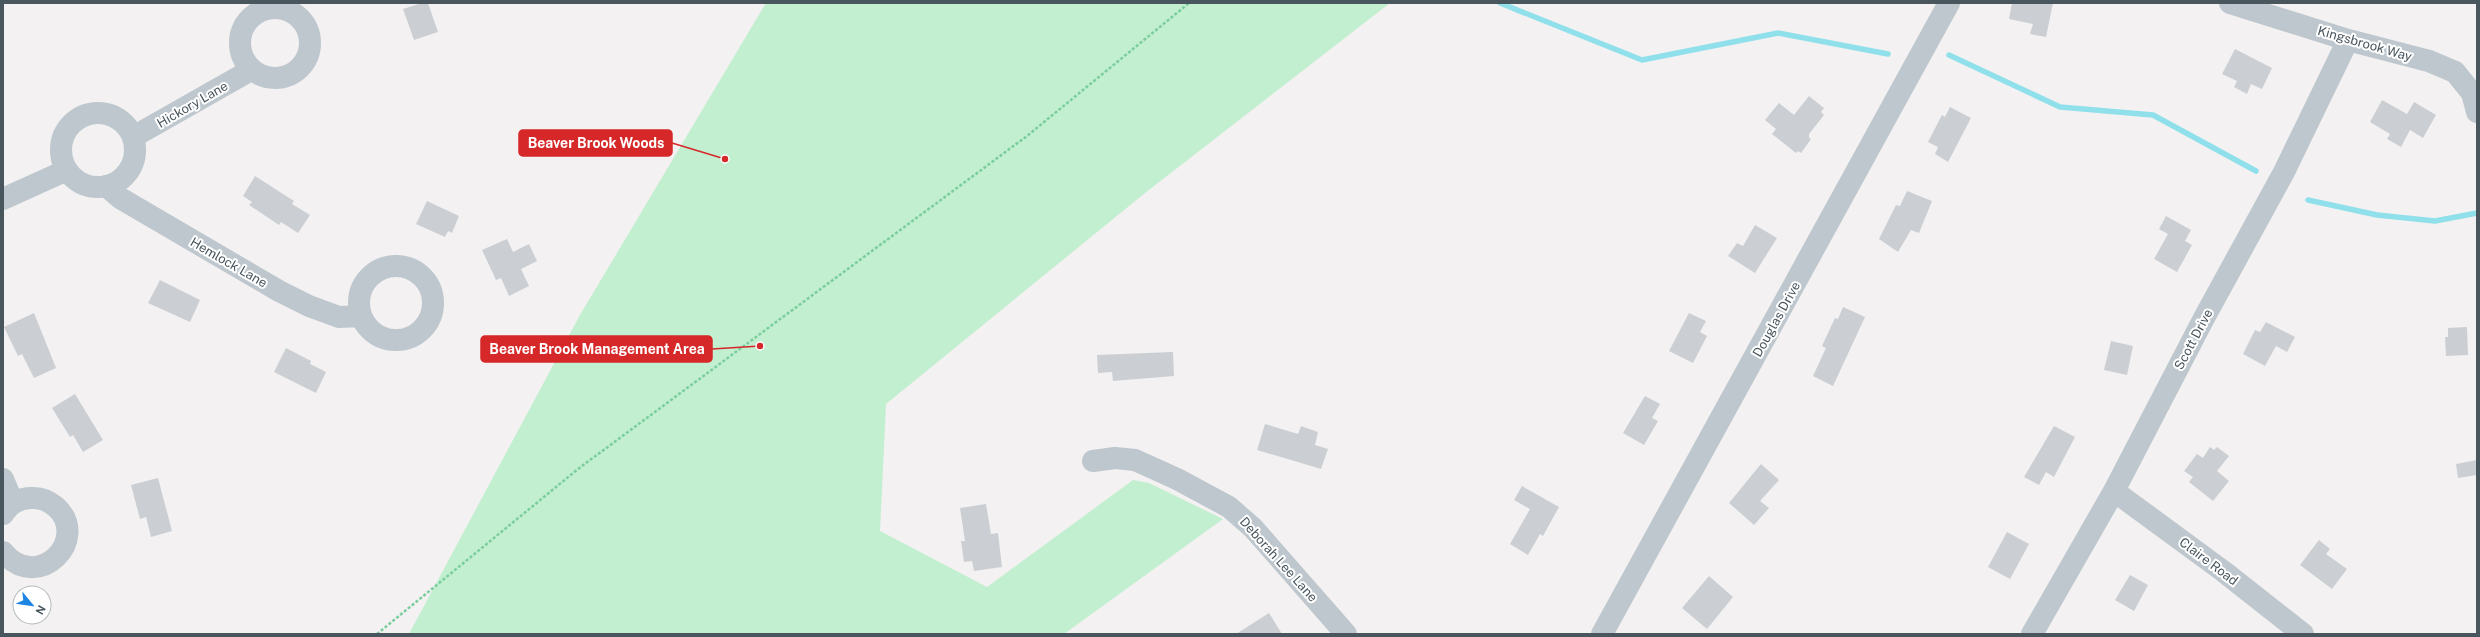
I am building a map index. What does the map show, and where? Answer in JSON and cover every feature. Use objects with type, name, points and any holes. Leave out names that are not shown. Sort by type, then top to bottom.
[{"type":"street","name":"Douglas Drive","points":[[1602,634],[1948,3]]},
{"type":"street","name":"Kingsbrook Way","points":[[2230,3],[2348,40],[2429,61],[2455,72],[2472,93],[2477,112]]},
{"type":"street","name":"Scott Drive","points":[[2032,634],[2114,491],[2204,318],[2284,172],[2348,40]]},
{"type":"street","name":"Hickory Lane","points":[[133,138],[251,70]]},
{"type":"street","points":[[98,113],[110,115],[124,124],[133,138],[134,155],[129,170],[118,181],[106,186],[84,184],[67,170],[62,155],[64,135],[70,126],[84,116],[98,113]]},
{"type":"street","points":[[3,200],[67,170]]},
{"type":"street","name":"Hemlock Lane","points":[[106,186],[120,198],[285,294],[339,317],[361,316]]},
{"type":"street","name":"Deborah Lee Lane","points":[[1093,461],[1115,458],[1135,460],[1177,479],[1229,507],[1253,528],[1346,634]]},
{"type":"street","points":[[3,479],[8,508],[23,499],[36,498],[52,504],[64,519],[67,536],[64,547],[58,557],[41,566],[24,567],[15,563],[3,552]]},
{"type":"street","name":"Claire Road","points":[[2114,491],[2223,571],[2302,634]]},
{"type":"path","points":[[377,634],[578,469],[1027,136],[1189,3]]},
{"type":"green space","points":[[766,3],[1390,3],[1145,193],[886,404],[880,531],[987,587],[1133,480],[1149,483],[1223,519],[1064,634],[409,634],[580,315]]},
{"type":"building","points":[[422,3],[428,3],[438,32],[414,40],[403,9]]},
{"type":"building","points":[[2012,3],[2053,3],[2046,37],[2030,34],[2033,24],[2009,19]]},
{"type":"building","points":[[2235,49],[2272,68],[2262,89],[2251,84],[2247,94],[2234,87],[2237,81],[2222,74]]},
{"type":"building","points":[[1809,96],[1824,108],[1821,112],[1824,115],[1809,134],[1809,138],[1811,139],[1801,153],[1798,151],[1796,153],[1772,134],[1776,129],[1765,120],[1779,103],[1794,115]]},
{"type":"building","points":[[2382,100],[2407,114],[2414,102],[2436,115],[2423,138],[2410,130],[2401,147],[2387,139],[2390,134],[2370,122]]},
{"type":"building","points":[[1950,107],[1971,118],[1948,162],[1935,154],[1938,147],[1928,142],[1942,115],[1945,117]]},
{"type":"building","points":[[255,176],[294,201],[292,204],[310,215],[298,233],[281,222],[279,225],[249,205],[252,202],[243,196]]},
{"type":"building","points":[[1907,191],[1932,201],[1919,233],[1911,230],[1898,252],[1879,239],[1896,205],[1900,206]]},
{"type":"building","points":[[427,201],[459,216],[452,233],[448,231],[445,237],[416,224]]},
{"type":"building","points":[[2166,216],[2191,230],[2185,241],[2192,245],[2177,272],[2154,259],[2168,234],[2159,229]]},
{"type":"building","points":[[1755,225],[1777,238],[1755,273],[1728,256],[1737,243],[1743,246]]},
{"type":"building","points":[[507,239],[513,252],[529,244],[537,261],[521,269],[529,286],[509,296],[501,278],[496,280],[482,250]]},
{"type":"building","points":[[160,280],[200,300],[190,322],[148,303]]},
{"type":"building","points":[[1843,307],[1865,317],[1833,386],[1813,376],[1826,348],[1822,346],[1835,318],[1838,319]]},
{"type":"building","points":[[34,313],[56,368],[34,378],[22,354],[18,356],[4,327]]},
{"type":"building","points":[[1689,313],[1706,321],[1700,332],[1707,336],[1693,363],[1669,351]]},
{"type":"building","points":[[2266,322],[2295,337],[2287,352],[2276,346],[2265,366],[2243,354],[2255,330],[2260,332]]},
{"type":"building","points":[[2467,327],[2468,355],[2446,356],[2445,337],[2448,337],[2448,328]]},
{"type":"building","points":[[2111,341],[2133,346],[2127,375],[2104,370]]},
{"type":"building","points":[[286,348],[311,361],[310,364],[326,372],[316,393],[274,372]]},
{"type":"building","points":[[1173,352],[1174,376],[1113,381],[1112,372],[1098,373],[1097,355]]},
{"type":"building","points":[[75,394],[103,440],[83,452],[73,435],[70,437],[52,408]]},
{"type":"building","points":[[1645,396],[1660,404],[1652,418],[1658,421],[1644,445],[1623,433]]},
{"type":"building","points":[[1265,424],[1298,434],[1301,426],[1318,432],[1315,445],[1328,449],[1321,469],[1257,450]]},
{"type":"building","points":[[2054,426],[2075,437],[2054,477],[2046,472],[2039,485],[2024,477]]},
{"type":"building","points":[[2210,447],[2214,450],[2217,447],[2229,456],[2217,471],[2229,481],[2213,501],[2189,482],[2193,477],[2184,471],[2197,454],[2203,458]]},
{"type":"building","points":[[2477,460],[2477,475],[2458,478],[2456,464]]},
{"type":"building","points":[[1761,464],[1779,480],[1760,501],[1769,508],[1754,525],[1729,503]]},
{"type":"building","points":[[158,478],[172,531],[151,537],[146,517],[140,519],[131,485]]},
{"type":"building","points":[[1522,486],[1559,507],[1543,536],[1540,534],[1528,555],[1510,544],[1530,509],[1514,500]]},
{"type":"building","points":[[986,504],[991,534],[998,533],[1002,567],[974,571],[972,561],[964,562],[961,541],[965,541],[960,508]]},
{"type":"building","points":[[2007,532],[2029,544],[2010,579],[1988,567]]},
{"type":"building","points":[[2319,540],[2330,549],[2326,554],[2347,569],[2332,589],[2300,565]]},
{"type":"building","points":[[2130,575],[2148,585],[2134,611],[2115,600]]},
{"type":"building","points":[[1709,576],[1733,597],[1707,629],[1682,608]]},
{"type":"building","points":[[1269,613],[1282,634],[1236,634]]},
{"type":"waterway","points":[[1500,3],[1642,60],[1778,33],[1888,54]]},
{"type":"waterway","points":[[1949,55],[2060,107],[2153,115],[2256,171]]},
{"type":"waterway","points":[[2308,200],[2377,215],[2435,221],[2477,213]]},
{"type":"place","name":"Beaver Brook Woods","points":[[725,159]]},
{"type":"place","name":"Beaver Brook Management Area","points":[[760,346]]}]
